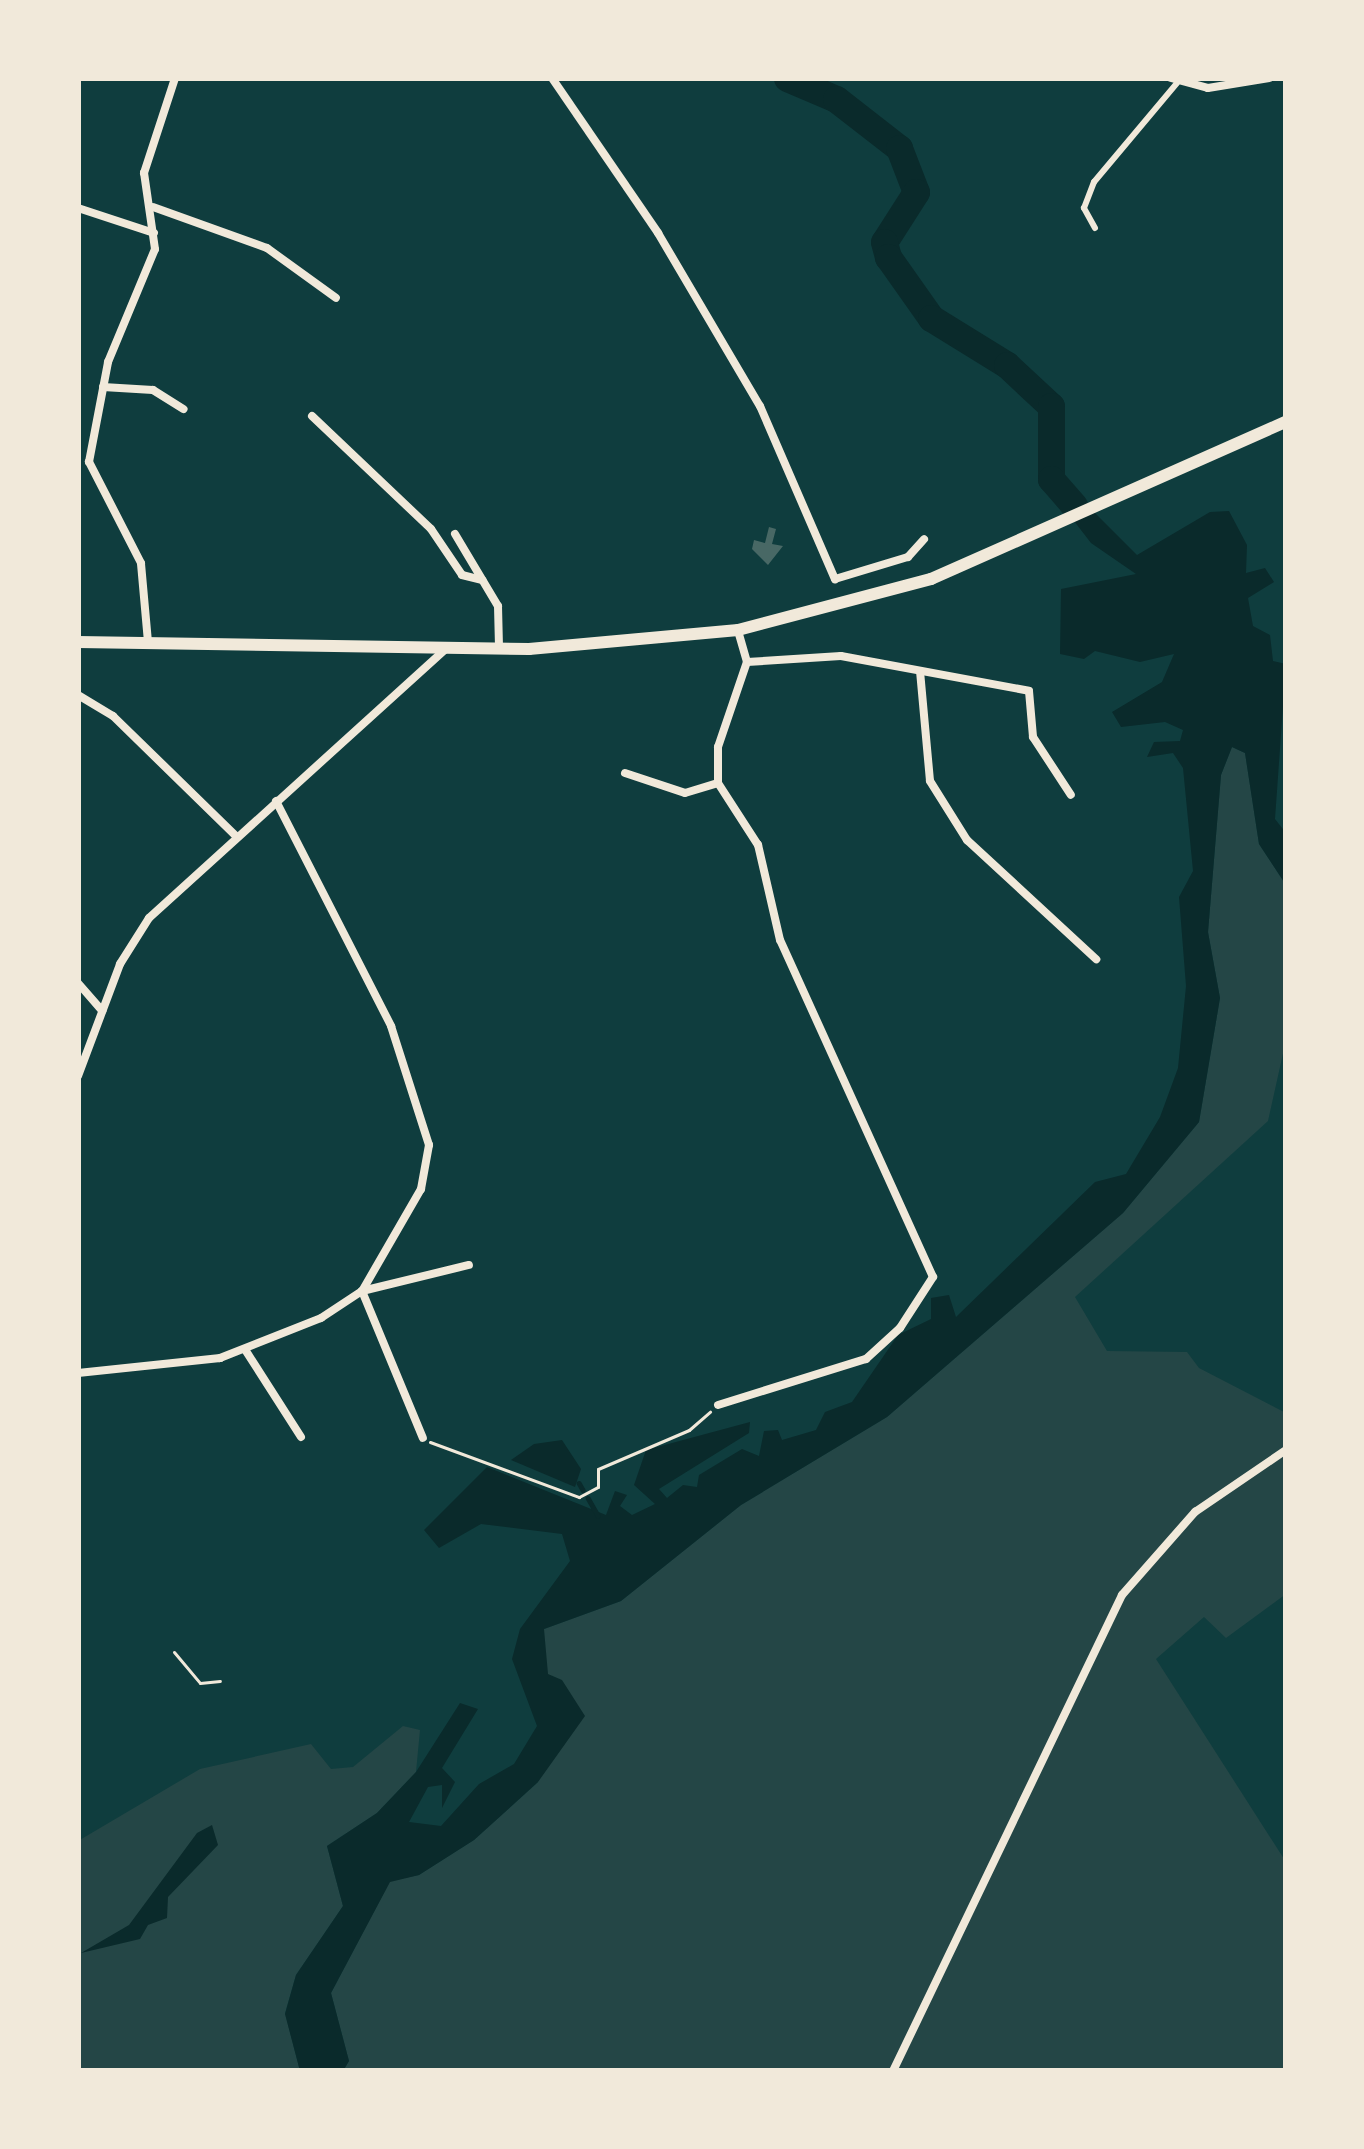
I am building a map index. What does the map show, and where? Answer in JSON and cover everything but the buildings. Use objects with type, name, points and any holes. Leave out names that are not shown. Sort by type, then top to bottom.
[{"type":"main road","points":[[78,642],[499,649],[738,630],[861,602],[1020,543],[1286,422]]},
{"type":"street","points":[[148,642],[141,562],[89,462],[103,387],[154,233],[144,173],[175,78]]},
{"type":"street","points":[[552,78],[658,233],[760,406],[835,579],[908,557],[924,539]]},
{"type":"street","points":[[1095,228],[1084,208],[1094,182],[1174,81],[1208,88],[1268,78]]},
{"type":"street","points":[[153,207],[267,248],[336,298]]},
{"type":"street","points":[[78,208],[154,233]]},
{"type":"street","points":[[103,387],[153,390],[183,409]]},
{"type":"street","points":[[312,416],[431,529],[462,575],[482,580]]},
{"type":"street","points":[[78,466],[89,462]]},
{"type":"street","points":[[455,534],[497,607],[499,649]]},
{"type":"street","points":[[718,1405],[866,1359],[900,1328],[933,1277],[780,940],[758,844],[718,783],[718,747],[747,662],[738,630]]},
{"type":"street","points":[[78,1076],[101,1011],[149,918],[446,649]]},
{"type":"street","points":[[747,662],[842,656],[1029,691],[1033,736],[1071,794]]},
{"type":"street","points":[[920,671],[930,781],[968,840],[1096,959]]},
{"type":"street","points":[[78,695],[113,716],[237,837]]},
{"type":"street","points":[[625,772],[685,793],[718,783]]},
{"type":"street","points":[[276,801],[392,1026],[429,1145],[421,1189],[362,1291]]},
{"type":"street","points":[[78,983],[101,1011]]},
{"type":"street","points":[[78,1373],[246,1351],[362,1291],[469,1265]]},
{"type":"street","points":[[362,1291],[423,1438]]},
{"type":"street","points":[[246,1351],[301,1437]]},
{"type":"street","points":[[893,2071],[1122,1595],[1195,1512],[1286,1450]]},
{"type":"path","points":[[423,1438],[579,1497],[598,1487],[598,1469],[689,1430],[718,1405]]},
{"type":"path","points":[[174,1652],[200,1683],[220,1681]]},
{"type":"shaded area","points":[[1060,478],[1137,555],[1210,512],[1229,511],[1247,545],[1246,573],[1265,568],[1274,582],[1248,598],[1253,626],[1270,635],[1273,661],[1286,664],[1275,819],[1286,833],[1286,885],[1259,844],[1245,753],[1232,747],[1221,775],[1208,932],[1220,998],[1199,1122],[1123,1213],[887,1417],[741,1505],[621,1601],[544,1629],[548,1674],[562,1680],[585,1716],[538,1782],[474,1840],[419,1875],[390,1882],[331,1993],[349,2061],[343,2071],[300,2071],[285,2014],[296,1975],[343,1906],[327,1846],[377,1813],[416,1772],[460,1703],[478,1709],[442,1768],[455,1782],[442,1808],[442,1785],[428,1787],[409,1822],[441,1826],[479,1784],[514,1764],[537,1726],[512,1659],[520,1629],[570,1561],[562,1534],[481,1524],[439,1548],[424,1530],[487,1467],[606,1515],[615,1491],[627,1495],[620,1506],[632,1515],[655,1504],[634,1485],[646,1450],[750,1422],[749,1433],[659,1489],[667,1498],[683,1485],[697,1487],[699,1475],[742,1449],[759,1456],[764,1431],[778,1430],[782,1440],[816,1430],[825,1412],[852,1402],[898,1335],[931,1319],[931,1298],[949,1295],[956,1317],[1095,1182],[1126,1174],[1160,1117],[1178,1068],[1186,986],[1179,897],[1193,871],[1183,768],[1173,753],[1147,757],[1154,742],[1180,741],[1183,730],[1165,722],[1121,727],[1112,712],[1162,682],[1174,654],[1140,662],[1095,651],[1084,659],[1060,654],[1061,589],[1136,574],[1091,543],[1043,481]]},
{"type":"shaded area","points":[[1232,747],[1245,753],[1259,844],[1286,885],[1286,1040],[1268,1121],[1075,1297],[1107,1351],[1187,1352],[1199,1368],[1286,1413],[1286,1594],[1226,1638],[1204,1617],[1156,1659],[1286,1862],[1286,2071],[343,2071],[349,2061],[331,1993],[390,1881],[419,1875],[474,1840],[538,1782],[544,1629],[621,1601],[741,1505],[887,1417],[1123,1213],[1199,1122],[1220,998],[1208,932],[1221,775]]},
{"type":"shaded area","points":[[562,1440],[581,1469],[575,1487],[511,1460],[534,1444]]},
{"type":"shaded area","points":[[403,1726],[420,1730],[416,1772],[377,1813],[327,1846],[343,1906],[296,1975],[285,2013],[300,2071],[78,2071],[78,1841],[200,1769],[311,1744],[331,1769],[353,1767]]},
{"type":"shaded area","points":[[212,1825],[218,1845],[168,1897],[167,1918],[148,1925],[140,1939],[81,1953],[129,1925],[197,1833]]},
{"type":"waterway","points":[[787,78],[836,99],[899,148],[916,192],[884,242],[888,257],[931,318],[1007,365],[1051,406],[1051,479],[1074,505]]},
{"type":"waterway","points":[[579,1483],[583,1490]]},
{"type":"waterway","points":[[588,1498],[598,1515]]}]
